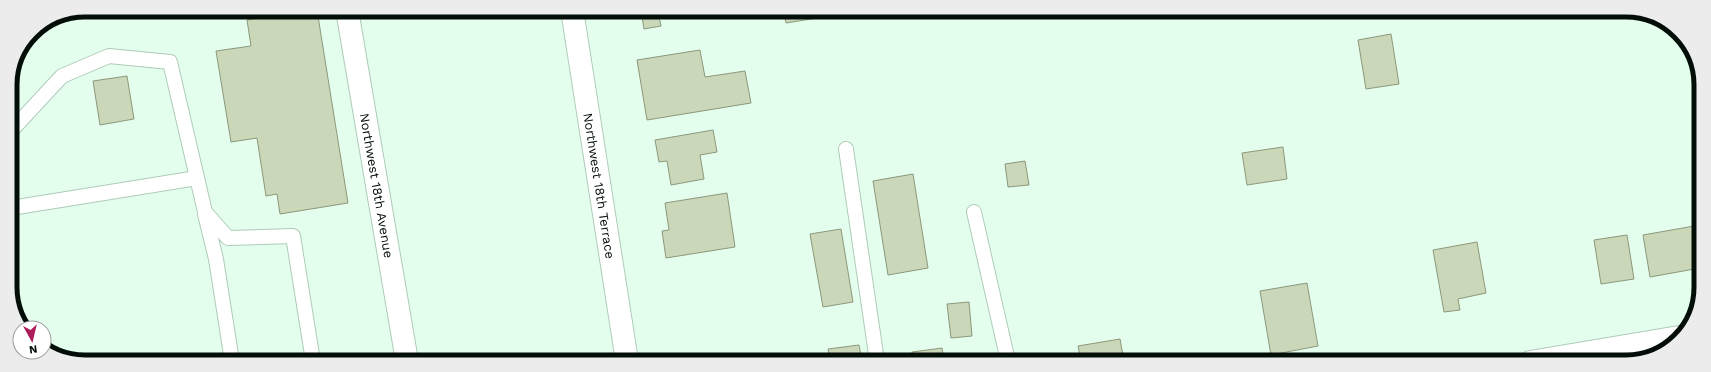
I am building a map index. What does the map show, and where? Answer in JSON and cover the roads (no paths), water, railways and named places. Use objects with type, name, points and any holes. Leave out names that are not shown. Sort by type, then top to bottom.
[{"type":"street","name":"Northwest 18th Avenue","points":[[348,17],[406,355]]},
{"type":"street","name":"Northwest 18th Terrace","points":[[573,17],[626,355]]},
{"type":"street","points":[[1572,355],[1670,339]]},
{"type":"lane","points":[[17,124],[62,76],[109,56],[170,62],[216,259],[231,355]]},
{"type":"lane","points":[[846,149],[876,355]]},
{"type":"lane","points":[[17,207],[197,178]]},
{"type":"lane","points":[[205,212],[228,238],[293,236],[312,355]]},
{"type":"lane","points":[[974,212],[1007,355]]}]
